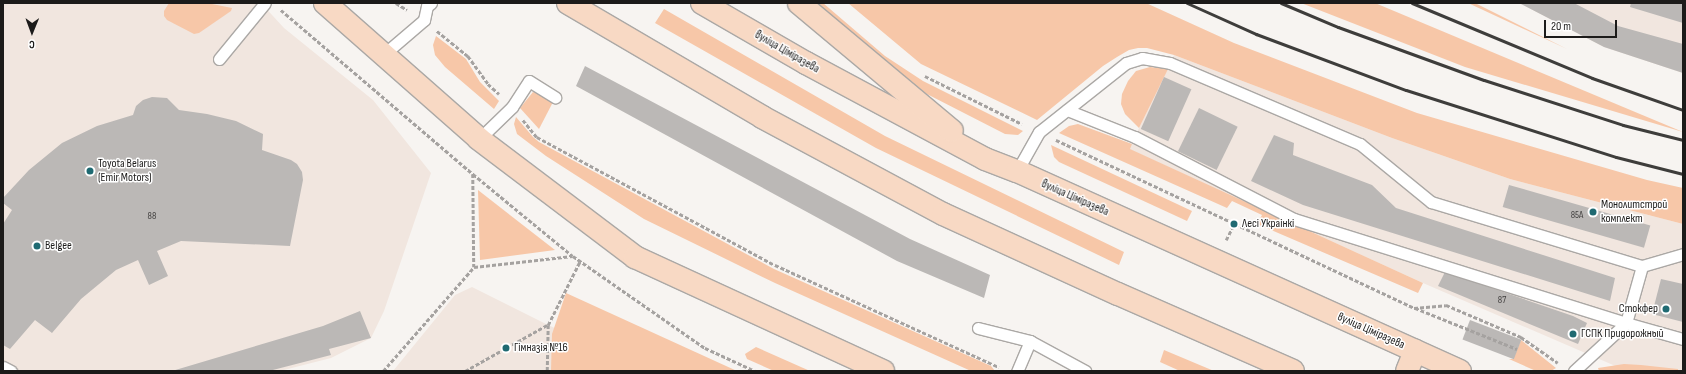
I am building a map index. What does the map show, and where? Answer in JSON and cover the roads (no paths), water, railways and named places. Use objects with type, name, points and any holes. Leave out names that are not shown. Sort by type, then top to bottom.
[{"type":"main road","points":[[325,3],[478,139],[635,257],[883,371]]},
{"type":"main road","points":[[568,3],[762,117],[943,214],[1118,294],[1293,371]]},
{"type":"main road","name":"вуліца Ціміразева","points":[[702,3],[806,63],[985,159],[1017,171],[1450,369]]},
{"type":"main road","points":[[799,3],[985,159]]},
{"type":"main road","points":[[1407,371],[1415,352]]},
{"type":"lane","points":[[219,59],[265,3]]},
{"type":"lane","points":[[384,55],[424,20],[430,3]]},
{"type":"lane","points":[[1017,171],[1039,132],[1126,63],[1142,58],[1170,63],[1360,144],[1431,202],[1642,266],[1683,254]]},
{"type":"lane","points":[[478,139],[512,107],[529,81],[555,97]]},
{"type":"lane","points":[[1067,110],[1135,137],[1294,218],[1626,323],[1683,339]]},
{"type":"lane","points":[[1575,370],[1626,323],[1642,266]]},
{"type":"lane","points":[[978,328],[1030,341],[1084,371]]},
{"type":"lane","points":[[1017,371],[1030,341]]},
{"type":"lane","points":[[3,367],[11,371]]},
{"type":"railway","points":[[1187,3],[1256,34],[1406,90],[1616,157],[1683,174]]},
{"type":"railway","points":[[1281,3],[1338,27],[1484,80],[1623,125],[1683,140]]},
{"type":"railway","points":[[1412,3],[1592,78],[1683,110]]},
{"type":"place","name":"Toyota Belarus (Emir Motors)","points":[[90,171]]},
{"type":"place","name":"Монолитстрой комплект","points":[[1593,212]]},
{"type":"place","name":"Лесі Украінкі","points":[[1234,224]]},
{"type":"place","name":"Belgee","points":[[37,246]]},
{"type":"place","name":"Стокфер","points":[[1666,309]]},
{"type":"place","name":"ГСПК Придорожный","points":[[1573,334]]},
{"type":"place","name":"Гімназія №16","points":[[506,348]]}]
